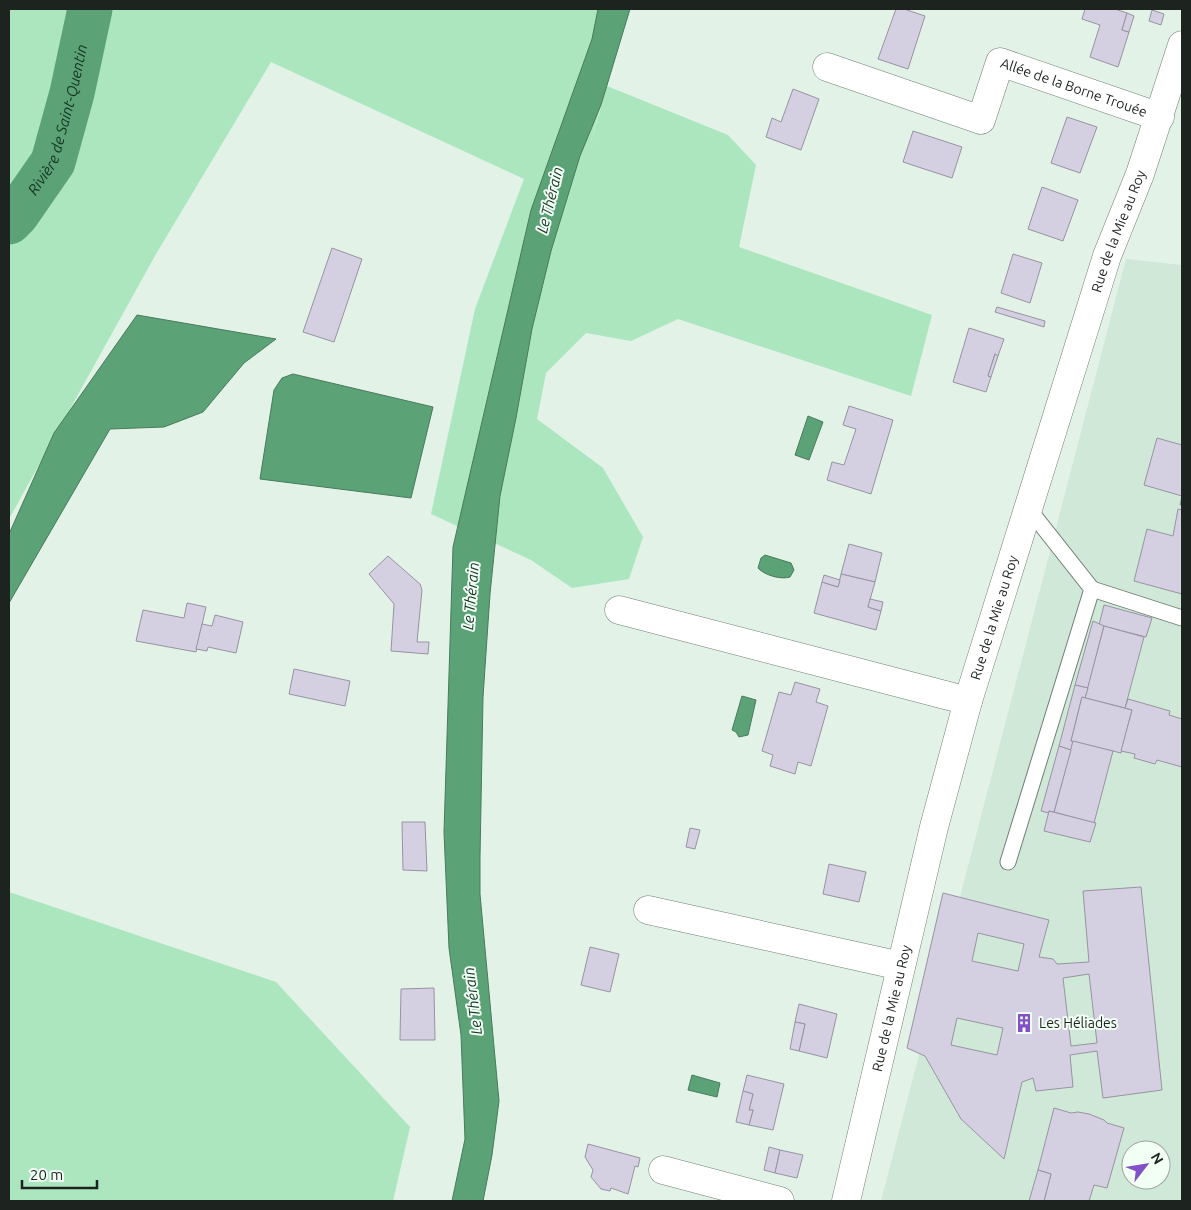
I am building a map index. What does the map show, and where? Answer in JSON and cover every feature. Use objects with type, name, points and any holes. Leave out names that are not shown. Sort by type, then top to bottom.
[{"type":"street","name":"Rue de la Mie au Roy","points":[[846,1201],[934,826],[968,701],[1112,241],[1137,181],[1160,117],[1182,45]]},
{"type":"street","name":"Allée de la Borne Trouée","points":[[827,67],[980,120],[1000,62],[1160,117]]},
{"type":"street","points":[[620,610],[968,701]]},
{"type":"street","points":[[648,910],[901,966]]},
{"type":"street","points":[[663,1170],[780,1201]]},
{"type":"lane","points":[[1028,508],[1092,589],[1182,618]]},
{"type":"lane","points":[[1008,862],[1092,589]]},
{"type":"shaded area","points":[[9,9],[626,9],[590,145],[607,86],[728,135],[756,165],[739,247],[932,315],[911,396],[678,319],[631,341],[586,333],[546,373],[537,419],[603,468],[643,537],[629,579],[572,588],[531,560],[431,514],[475,309],[524,179],[271,62],[156,254],[9,519]]},
{"type":"shaded area","points":[[1126,259],[1182,265],[1182,1201],[881,1201]]},
{"type":"shaded area","points":[[9,892],[276,982],[410,1127],[393,1201],[9,1201]]},
{"type":"water","name":"Le Thérain","points":[[598,9],[630,9],[601,105],[580,156],[551,251],[532,329],[500,496],[490,594],[483,697],[480,857],[480,894],[499,1101],[492,1155],[483,1201],[452,1201],[465,1139],[461,1035],[449,948],[444,832],[453,547],[531,210],[592,39]]},
{"type":"water","points":[[137,315],[276,339],[244,363],[203,412],[164,427],[110,429],[9,603],[9,534],[54,433]]},
{"type":"water","points":[[293,374],[433,407],[411,498],[260,479],[274,390],[282,378]]},
{"type":"water","points":[[808,416],[823,422],[809,460],[795,455]]},
{"type":"water","points":[[765,555],[791,563],[794,570],[790,577],[768,575],[761,571],[758,568],[761,558]]},
{"type":"water","points":[[742,696],[756,700],[748,735],[739,737],[732,730]]},
{"type":"water","points":[[692,1075],[720,1083],[717,1097],[688,1090]]},
{"type":"building","points":[[896,9],[904,9],[925,16],[908,69],[878,59]]},
{"type":"building","points":[[1085,9],[1115,9],[1127,13],[1122,30],[1129,32],[1118,67],[1090,57],[1100,25],[1082,19]]},
{"type":"building","points":[[1152,10],[1164,14],[1161,25],[1149,21]]},
{"type":"building","points":[[1127,13],[1134,16],[1129,32],[1122,30]]},
{"type":"building","points":[[793,89],[819,99],[801,150],[766,137],[772,118],[781,122]]},
{"type":"building","points":[[1067,117],[1097,127],[1080,173],[1051,163]]},
{"type":"building","points":[[913,131],[962,147],[952,178],[903,162]]},
{"type":"building","points":[[1042,187],[1078,200],[1063,241],[1028,229]]},
{"type":"building","points":[[332,248],[362,259],[334,342],[303,332]]},
{"type":"building","points":[[1013,254],[1042,263],[1030,303],[1001,293]]},
{"type":"building","points":[[997,307],[1045,321],[1044,327],[995,312]]},
{"type":"building","points":[[969,328],[1004,339],[998,356],[995,354],[988,376],[991,377],[986,392],[953,382]]},
{"type":"building","points":[[995,354],[998,356],[991,377],[988,376]]},
{"type":"building","points":[[849,406],[893,420],[871,494],[827,480],[832,462],[844,465],[856,429],[843,425]]},
{"type":"building","points":[[1157,438],[1182,445],[1182,496],[1144,485]]},
{"type":"building","points":[[1178,509],[1182,510],[1182,594],[1134,581],[1147,529],[1173,536]]},
{"type":"building","points":[[849,544],[882,553],[875,582],[841,574]]},
{"type":"building","points":[[388,556],[420,584],[422,590],[417,642],[429,642],[428,654],[391,651],[394,604],[369,574]]},
{"type":"building","points":[[841,574],[875,582],[868,607],[881,611],[876,630],[814,613],[822,582],[838,587]]},
{"type":"building","points":[[824,575],[840,580],[838,587],[822,582]]},
{"type":"building","points":[[870,599],[883,602],[881,611],[868,607]]},
{"type":"building","points":[[187,603],[206,607],[196,652],[136,641],[143,610],[184,618]]},
{"type":"building","points":[[1104,605],[1152,618],[1146,637],[1099,625]]},
{"type":"building","points":[[215,615],[243,622],[236,653],[208,647],[207,651],[196,649],[202,624],[212,626]]},
{"type":"building","points":[[1093,621],[1104,626],[1088,688],[1075,685]]},
{"type":"building","points":[[1104,626],[1144,637],[1125,708],[1085,698]]},
{"type":"building","points":[[294,669],[350,681],[345,706],[289,694]]},
{"type":"building","points":[[795,682],[820,689],[816,702],[828,706],[811,766],[798,762],[795,774],[770,766],[773,755],[762,751],[779,692],[791,695]]},
{"type":"building","points":[[1075,685],[1088,688],[1085,698],[1082,697],[1071,741],[1073,741],[1071,750],[1059,746]]},
{"type":"building","points":[[1082,697],[1132,710],[1121,753],[1071,741]]},
{"type":"building","points":[[1128,699],[1170,711],[1169,715],[1182,719],[1182,767],[1157,760],[1155,764],[1134,758],[1135,754],[1121,751],[1132,710],[1125,708]]},
{"type":"building","points":[[1073,741],[1113,751],[1094,823],[1054,812]]},
{"type":"building","points":[[1059,746],[1071,750],[1054,812],[1049,811],[1049,813],[1041,811]]},
{"type":"building","points":[[1049,811],[1096,823],[1090,842],[1044,831]]},
{"type":"building","points":[[402,822],[425,822],[427,871],[403,870]]},
{"type":"building","points":[[690,828],[700,830],[695,849],[686,847]]},
{"type":"building","points":[[829,864],[866,872],[859,902],[823,894]]},
{"type":"building","name":"Les Héliades","points":[[1141,887],[1162,1090],[1103,1098],[1097,1051],[1070,1055],[1073,1087],[1036,1091],[1033,1078],[1022,1082],[1004,1159],[961,1119],[925,1056],[907,1048],[943,893],[1049,920],[1039,957],[1053,959],[1057,964],[1089,962],[1083,891]],"holes":[[[978,933],[1024,944],[1018,971],[972,961]],[[1089,974],[1097,1043],[1071,1046],[1063,978]],[[957,1018],[1003,1028],[997,1055],[951,1045]]]},
{"type":"building","points":[[590,947],[619,954],[610,992],[581,985]]},
{"type":"building","points":[[434,988],[435,1040],[400,1040],[401,989]]},
{"type":"building","points":[[799,1004],[837,1014],[827,1058],[799,1051],[805,1024],[795,1022]]},
{"type":"building","points":[[795,1022],[805,1024],[799,1051],[790,1049]]},
{"type":"building","points":[[747,1075],[784,1084],[773,1130],[749,1125],[753,1110],[749,1110],[753,1094],[743,1091]]},
{"type":"building","points":[[743,1091],[753,1094],[749,1110],[753,1110],[749,1125],[736,1122]]},
{"type":"building","points":[[1054,1108],[1071,1113],[1089,1114],[1107,1123],[1124,1128],[1107,1188],[1094,1185],[1089,1201],[1044,1201],[1051,1174],[1038,1170]]},
{"type":"building","points":[[588,1144],[640,1158],[638,1167],[635,1166],[628,1194],[611,1188],[610,1191],[601,1189],[591,1177],[593,1170],[585,1157]]},
{"type":"building","points":[[769,1147],[780,1150],[775,1173],[764,1170]]},
{"type":"building","points":[[780,1150],[803,1155],[797,1178],[775,1173]]},
{"type":"building","points":[[1038,1170],[1051,1174],[1044,1201],[1029,1201]]},
{"type":"waterway","name":"Rivière de Saint-Quentin","points":[[9,222],[17,214],[53,162],[72,93],[90,9]]},
{"type":"place","name":"Les Héliades","points":[[1024,1023]]}]
